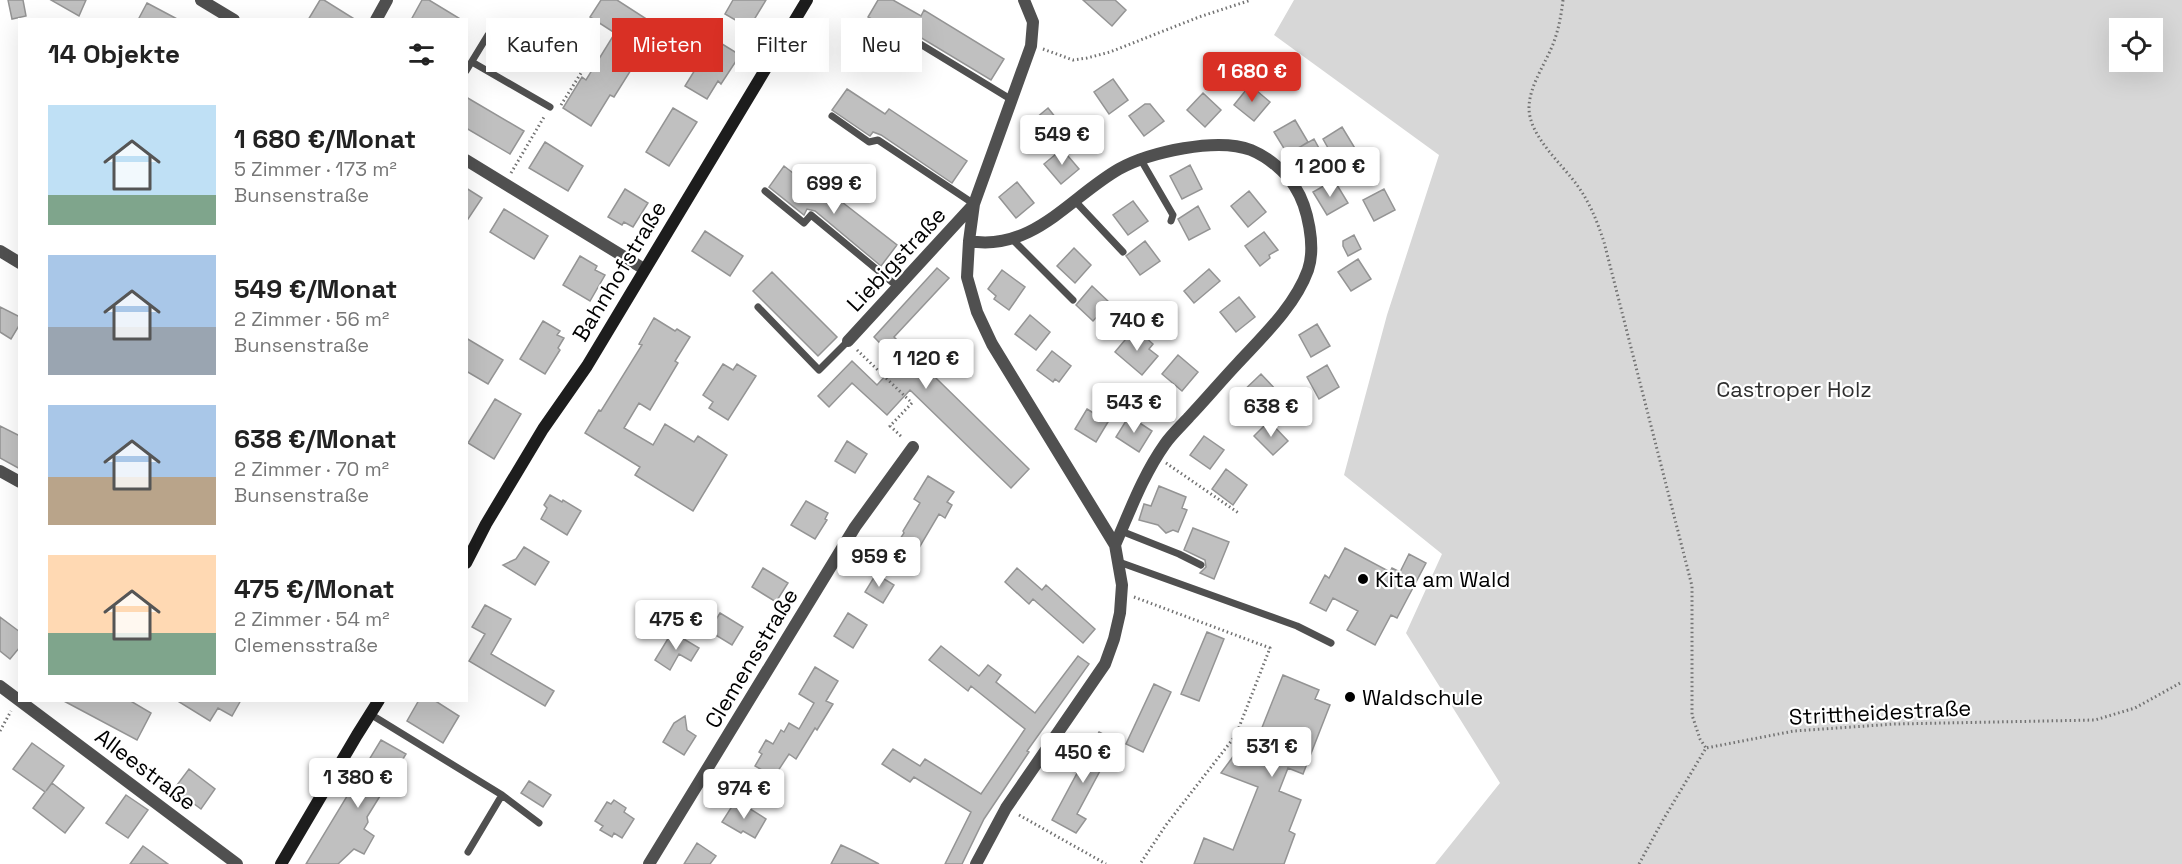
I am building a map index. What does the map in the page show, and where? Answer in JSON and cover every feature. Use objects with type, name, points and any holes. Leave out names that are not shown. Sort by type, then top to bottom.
[{"type":"main road","name":"Bahnhofstraße","points":[[468,559],[486,524],[543,429],[587,366],[807,0]]},
{"type":"main road","points":[[281,864],[378,702]]},
{"type":"street","points":[[201,0],[231,18]]},
{"type":"street","points":[[377,18],[387,0]]},
{"type":"street","name":"Liebigstraße","points":[[976,864],[1006,808],[1105,664],[1114,639],[1122,592],[1115,545],[992,344],[977,312],[967,277],[974,204],[1031,46],[1033,22],[1024,0]]},
{"type":"street","points":[[969,241],[980,243],[1011,238],[1029,232],[1052,220],[1119,169],[1141,160],[1186,148],[1230,145],[1251,150],[1270,161],[1296,187],[1308,214],[1310,245],[1310,267],[1302,284],[1270,328],[1165,443],[1136,495],[1115,545]]},
{"type":"street","points":[[468,161],[644,268]]},
{"type":"street","name":"Liebigstraße","points":[[848,341],[974,204]]},
{"type":"street","points":[[0,252],[18,261]]},
{"type":"street","name":"Clemensstraße","points":[[649,864],[855,527],[913,447]]},
{"type":"street","points":[[0,471],[18,481]]},
{"type":"street","name":"Alleestraße","points":[[0,686],[18,700]]},
{"type":"street","name":"Alleestraße","points":[[21,702],[237,864]]},
{"type":"lane","points":[[468,68],[486,38]]},
{"type":"lane","points":[[922,45],[1012,100]]},
{"type":"lane","points":[[472,62],[550,108]]},
{"type":"lane","points":[[832,116],[869,142],[878,140],[974,204]]},
{"type":"lane","points":[[1141,160],[1173,215],[1171,221]]},
{"type":"lane","points":[[765,191],[804,223],[811,215],[898,287]]},
{"type":"lane","points":[[1075,201],[1123,252]]},
{"type":"lane","points":[[1011,238],[1073,300]]},
{"type":"lane","points":[[758,307],[819,370],[848,341]]},
{"type":"lane","points":[[1121,531],[1201,565]]},
{"type":"lane","points":[[1119,562],[1297,627],[1331,644]]},
{"type":"lane","points":[[370,714],[502,795],[539,823]]},
{"type":"lane","points":[[468,852],[502,795]]},
{"type":"path","points":[[1031,46],[1073,60],[1088,58],[1251,0]]},
{"type":"path","points":[[1563,0],[1560,22],[1534,85],[1529,108],[1533,127],[1576,184],[1593,211],[1604,242],[1692,586],[1692,714],[1700,739],[1706,748],[1639,864]]},
{"type":"path","points":[[512,170],[550,108],[558,109],[581,72]]},
{"type":"path","points":[[848,341],[912,403],[890,426],[913,447]]},
{"type":"path","points":[[1157,457],[1240,514]]},
{"type":"path","points":[[1122,592],[1270,648],[1236,735],[1166,825],[1140,864]]},
{"type":"path","name":"Strittheidestraße","points":[[1706,748],[1794,731],[1895,724],[2095,720],[2135,708],[2182,682]]},
{"type":"path","points":[[0,731],[18,700]]},
{"type":"path","points":[[1006,808],[1106,864]]},
{"type":"green space","name":"Castroper Holz","points":[[1294,0],[2182,0],[2182,864],[1435,864],[1500,783],[1406,633],[1442,554],[1344,475],[1387,315],[1439,155],[1274,35]]},
{"type":"building","points":[[8,0],[23,0],[26,16],[12,19]]},
{"type":"building","points":[[51,0],[86,0],[79,16]]},
{"type":"building","points":[[320,0],[324,0],[353,18],[309,18]]},
{"type":"building","points":[[422,0],[429,0],[459,18],[412,18]]},
{"type":"building","points":[[601,0],[617,0],[645,18],[612,18],[612,31],[600,23],[600,18],[590,17]]},
{"type":"building","points":[[733,0],[766,0],[755,18],[735,18],[735,20],[725,14]]},
{"type":"building","points":[[878,0],[893,0],[921,16],[924,10],[1004,59],[991,80],[922,38],[922,18],[868,17]]},
{"type":"building","points":[[1083,0],[1115,0],[1126,10],[1112,26]]},
{"type":"building","points":[[147,3],[175,18],[139,18]]},
{"type":"building","points":[[612,38],[612,72],[630,72],[614,97],[610,95],[591,126],[563,108],[582,77],[586,80],[591,72],[600,72],[600,57]]},
{"type":"building","points":[[723,45],[735,52],[735,63],[721,84],[718,81],[707,99],[685,86],[694,72],[723,72]]},
{"type":"building","points":[[1113,79],[1128,100],[1109,114],[1094,92]]},
{"type":"building","points":[[1250,85],[1270,102],[1254,121],[1234,105]]},
{"type":"building","points":[[847,89],[885,114],[889,109],[967,161],[952,183],[881,135],[873,132],[870,136],[832,110]]},
{"type":"building","points":[[1203,93],[1221,110],[1205,127],[1187,110]]},
{"type":"building","points":[[468,98],[524,131],[510,154],[468,129]]},
{"type":"building","points":[[1145,104],[1150,104],[1164,121],[1144,136],[1129,116]]},
{"type":"building","points":[[673,108],[697,122],[669,166],[646,152]]},
{"type":"building","points":[[1048,108],[1064,128],[1047,143],[1030,123]]},
{"type":"building","points":[[1295,120],[1308,142],[1288,155],[1274,132]]},
{"type":"building","points":[[1342,127],[1356,150],[1336,162],[1323,139]]},
{"type":"building","points":[[1314,139],[1321,152],[1306,161],[1298,148]]},
{"type":"building","points":[[545,142],[583,166],[568,191],[529,168]]},
{"type":"building","points":[[1062,149],[1079,169],[1061,184],[1044,164]]},
{"type":"building","points":[[1190,165],[1202,189],[1182,199],[1170,176]]},
{"type":"building","points":[[784,166],[820,194],[824,188],[897,245],[881,266],[815,211],[807,209],[804,215],[769,187]]},
{"type":"building","points":[[1334,180],[1348,203],[1327,215],[1313,192]]},
{"type":"building","points":[[1017,182],[1034,203],[1016,218],[999,197]]},
{"type":"building","points":[[468,189],[482,198],[468,219]]},
{"type":"building","points":[[625,189],[648,203],[633,227],[624,222],[622,225],[608,217]]},
{"type":"building","points":[[1384,189],[1395,210],[1374,221],[1363,200]]},
{"type":"building","points":[[1249,191],[1266,212],[1248,227],[1231,206]]},
{"type":"building","points":[[1133,201],[1148,221],[1128,235],[1113,215]]},
{"type":"building","points":[[1198,206],[1210,229],[1189,240],[1178,219]]},
{"type":"building","points":[[504,209],[548,236],[534,259],[490,232]]},
{"type":"building","points":[[705,231],[743,256],[730,276],[692,251]]},
{"type":"building","points":[[1264,232],[1278,250],[1269,255],[1270,258],[1260,266],[1245,246]]},
{"type":"building","points":[[1354,235],[1361,249],[1348,256],[1343,241]]},
{"type":"building","points":[[1145,241],[1160,261],[1140,275],[1126,256]]},
{"type":"building","points":[[1074,248],[1091,265],[1075,283],[1057,266]]},
{"type":"building","points":[[580,256],[597,266],[595,270],[605,275],[590,301],[563,285]]},
{"type":"building","points":[[1358,259],[1371,279],[1351,291],[1338,272]]},
{"type":"building","points":[[937,268],[949,278],[894,337],[1029,469],[1011,488],[910,390],[887,415],[852,383],[829,407],[818,396],[852,361],[877,385],[898,362],[874,337]]},
{"type":"building","points":[[1209,269],[1220,281],[1194,303],[1184,291]]},
{"type":"building","points":[[1002,270],[1025,287],[1009,310],[994,299],[996,296],[988,289]]},
{"type":"building","points":[[772,272],[837,337],[818,356],[753,291]]},
{"type":"building","points":[[1092,286],[1110,303],[1093,321],[1076,305]]},
{"type":"building","points":[[1239,297],[1255,317],[1236,332],[1220,312]]},
{"type":"building","points":[[0,307],[18,316],[18,327],[11,339],[0,332]]},
{"type":"building","points":[[1030,315],[1050,332],[1036,350],[1015,334]]},
{"type":"building","points":[[654,318],[690,337],[675,361],[678,363],[650,410],[639,403],[624,428],[653,445],[665,424],[694,442],[698,436],[727,455],[693,511],[635,475],[640,467],[585,433],[642,345],[639,344]]},
{"type":"building","points":[[543,321],[560,331],[557,335],[564,338],[558,348],[560,350],[545,374],[520,359]]},
{"type":"building","points":[[1317,324],[1330,346],[1311,357],[1299,335]]},
{"type":"building","points":[[1135,328],[1153,344],[1149,349],[1158,356],[1142,375],[1115,352]]},
{"type":"building","points":[[468,339],[503,360],[488,384],[468,372]]},
{"type":"building","points":[[1052,351],[1071,366],[1059,382],[1055,379],[1053,382],[1037,370]]},
{"type":"building","points":[[1178,355],[1198,372],[1182,391],[1162,374]]},
{"type":"building","points":[[723,364],[733,370],[737,364],[756,376],[728,420],[709,408],[713,402],[703,395]]},
{"type":"building","points":[[1327,365],[1339,387],[1319,399],[1307,377]]},
{"type":"building","points":[[1261,374],[1279,393],[1255,416],[1237,397]]},
{"type":"building","points":[[495,399],[521,414],[494,459],[468,443]]},
{"type":"building","points":[[1087,409],[1108,422],[1096,442],[1075,429]]},
{"type":"building","points":[[1129,416],[1152,431],[1139,452],[1116,437]]},
{"type":"building","points":[[1269,421],[1288,441],[1273,455],[1254,436]]},
{"type":"building","points":[[0,426],[18,435],[18,468],[0,458]]},
{"type":"building","points":[[1204,436],[1224,450],[1210,469],[1190,455]]},
{"type":"building","points":[[847,441],[867,454],[855,473],[835,461]]},
{"type":"building","points":[[1226,469],[1247,485],[1233,505],[1212,489]]},
{"type":"building","points":[[928,476],[954,492],[947,502],[952,505],[945,518],[939,514],[916,553],[898,542],[920,503],[914,499]]},
{"type":"building","points":[[1159,486],[1186,497],[1182,508],[1187,510],[1178,532],[1173,530],[1166,533],[1158,525],[1139,520],[1144,504],[1151,506]]},
{"type":"building","points":[[550,495],[581,511],[567,535],[541,519],[547,508],[544,505]]},
{"type":"building","points":[[806,501],[828,513],[825,519],[827,520],[815,539],[791,525]]},
{"type":"building","points":[[1193,528],[1229,542],[1214,579],[1200,573],[1206,567],[1205,560],[1184,550]]},
{"type":"building","points":[[524,547],[549,562],[535,585],[503,565],[516,559]]},
{"type":"building","points":[[1345,548],[1390,572],[1392,568],[1400,572],[1409,554],[1426,563],[1397,618],[1391,615],[1375,645],[1347,630],[1358,611],[1333,598],[1326,611],[1310,603],[1325,575],[1329,578]]},
{"type":"building","points":[[763,568],[788,583],[776,602],[752,587]]},
{"type":"building","points":[[1017,568],[1042,590],[1046,585],[1095,629],[1083,643],[1033,599],[1029,604],[1005,582]]},
{"type":"building","points":[[876,574],[894,585],[883,603],[865,592]]},
{"type":"building","points":[[485,605],[511,619],[491,654],[554,691],[545,706],[469,661],[485,634],[472,627]]},
{"type":"building","points":[[720,613],[743,627],[732,645],[709,631]]},
{"type":"building","points":[[848,613],[867,625],[853,648],[834,636]]},
{"type":"building","points":[[0,617],[18,630],[18,649],[10,659],[0,651]]},
{"type":"building","points":[[672,632],[699,648],[691,661],[679,654],[670,670],[655,660]]},
{"type":"building","points":[[1207,632],[1224,639],[1199,701],[1181,694]]},
{"type":"building","points":[[941,646],[979,676],[988,665],[1001,675],[996,682],[1035,713],[1078,656],[1089,664],[1027,751],[1029,752],[984,819],[962,864],[945,864],[971,812],[914,777],[910,782],[882,764],[893,749],[920,766],[925,759],[981,794],[1025,729],[971,686],[968,691],[929,660]]},
{"type":"building","points":[[815,667],[838,681],[826,701],[833,704],[796,759],[789,754],[774,777],[755,766],[762,754],[759,752],[766,740],[773,744],[781,730],[784,732],[789,723],[799,729],[814,703],[799,694]]},
{"type":"building","points":[[1283,675],[1319,690],[1315,699],[1330,705],[1303,774],[1288,768],[1279,791],[1301,800],[1289,831],[1295,834],[1284,864],[1194,864],[1204,838],[1233,850],[1258,787],[1221,773],[1235,754],[1249,760]]},
{"type":"building","points":[[1154,684],[1171,692],[1143,752],[1126,744]]},
{"type":"building","points":[[66,702],[132,702],[151,713],[137,740]]},
{"type":"building","points":[[179,702],[240,702],[232,716],[218,708],[210,721]]},
{"type":"building","points":[[418,702],[437,702],[459,716],[443,743],[407,721]]},
{"type":"building","points":[[685,716],[687,730],[696,736],[684,755],[663,742],[674,723]]},
{"type":"building","points":[[1099,732],[1116,741],[1077,814],[1086,819],[1076,833],[1052,820]]},
{"type":"building","points":[[381,740],[406,754],[367,817],[368,822],[364,829],[374,836],[364,854],[354,849],[338,864],[306,864]]},
{"type":"building","points":[[32,743],[64,766],[46,791],[52,783],[84,808],[65,833],[33,808],[45,792],[13,769]]},
{"type":"building","points":[[189,769],[215,789],[201,809],[174,789]]},
{"type":"building","points":[[529,781],[551,795],[543,807],[521,793]]},
{"type":"building","points":[[126,795],[148,810],[128,838],[106,823]]},
{"type":"building","points":[[614,800],[626,808],[624,812],[634,819],[622,838],[614,833],[612,837],[600,830],[603,826],[595,821],[607,802],[611,804]]},
{"type":"building","points":[[736,800],[766,819],[755,838],[722,822]]},
{"type":"building","points":[[697,843],[716,856],[710,864],[684,864]]},
{"type":"building","points":[[841,845],[856,852],[879,864],[831,864]]},
{"type":"building","points":[[143,846],[168,864],[130,864]]},
{"type":"place","name":"Kita am Wald","points":[[1363,579]]},
{"type":"place","name":"Waldschule","points":[[1350,697]]}]
